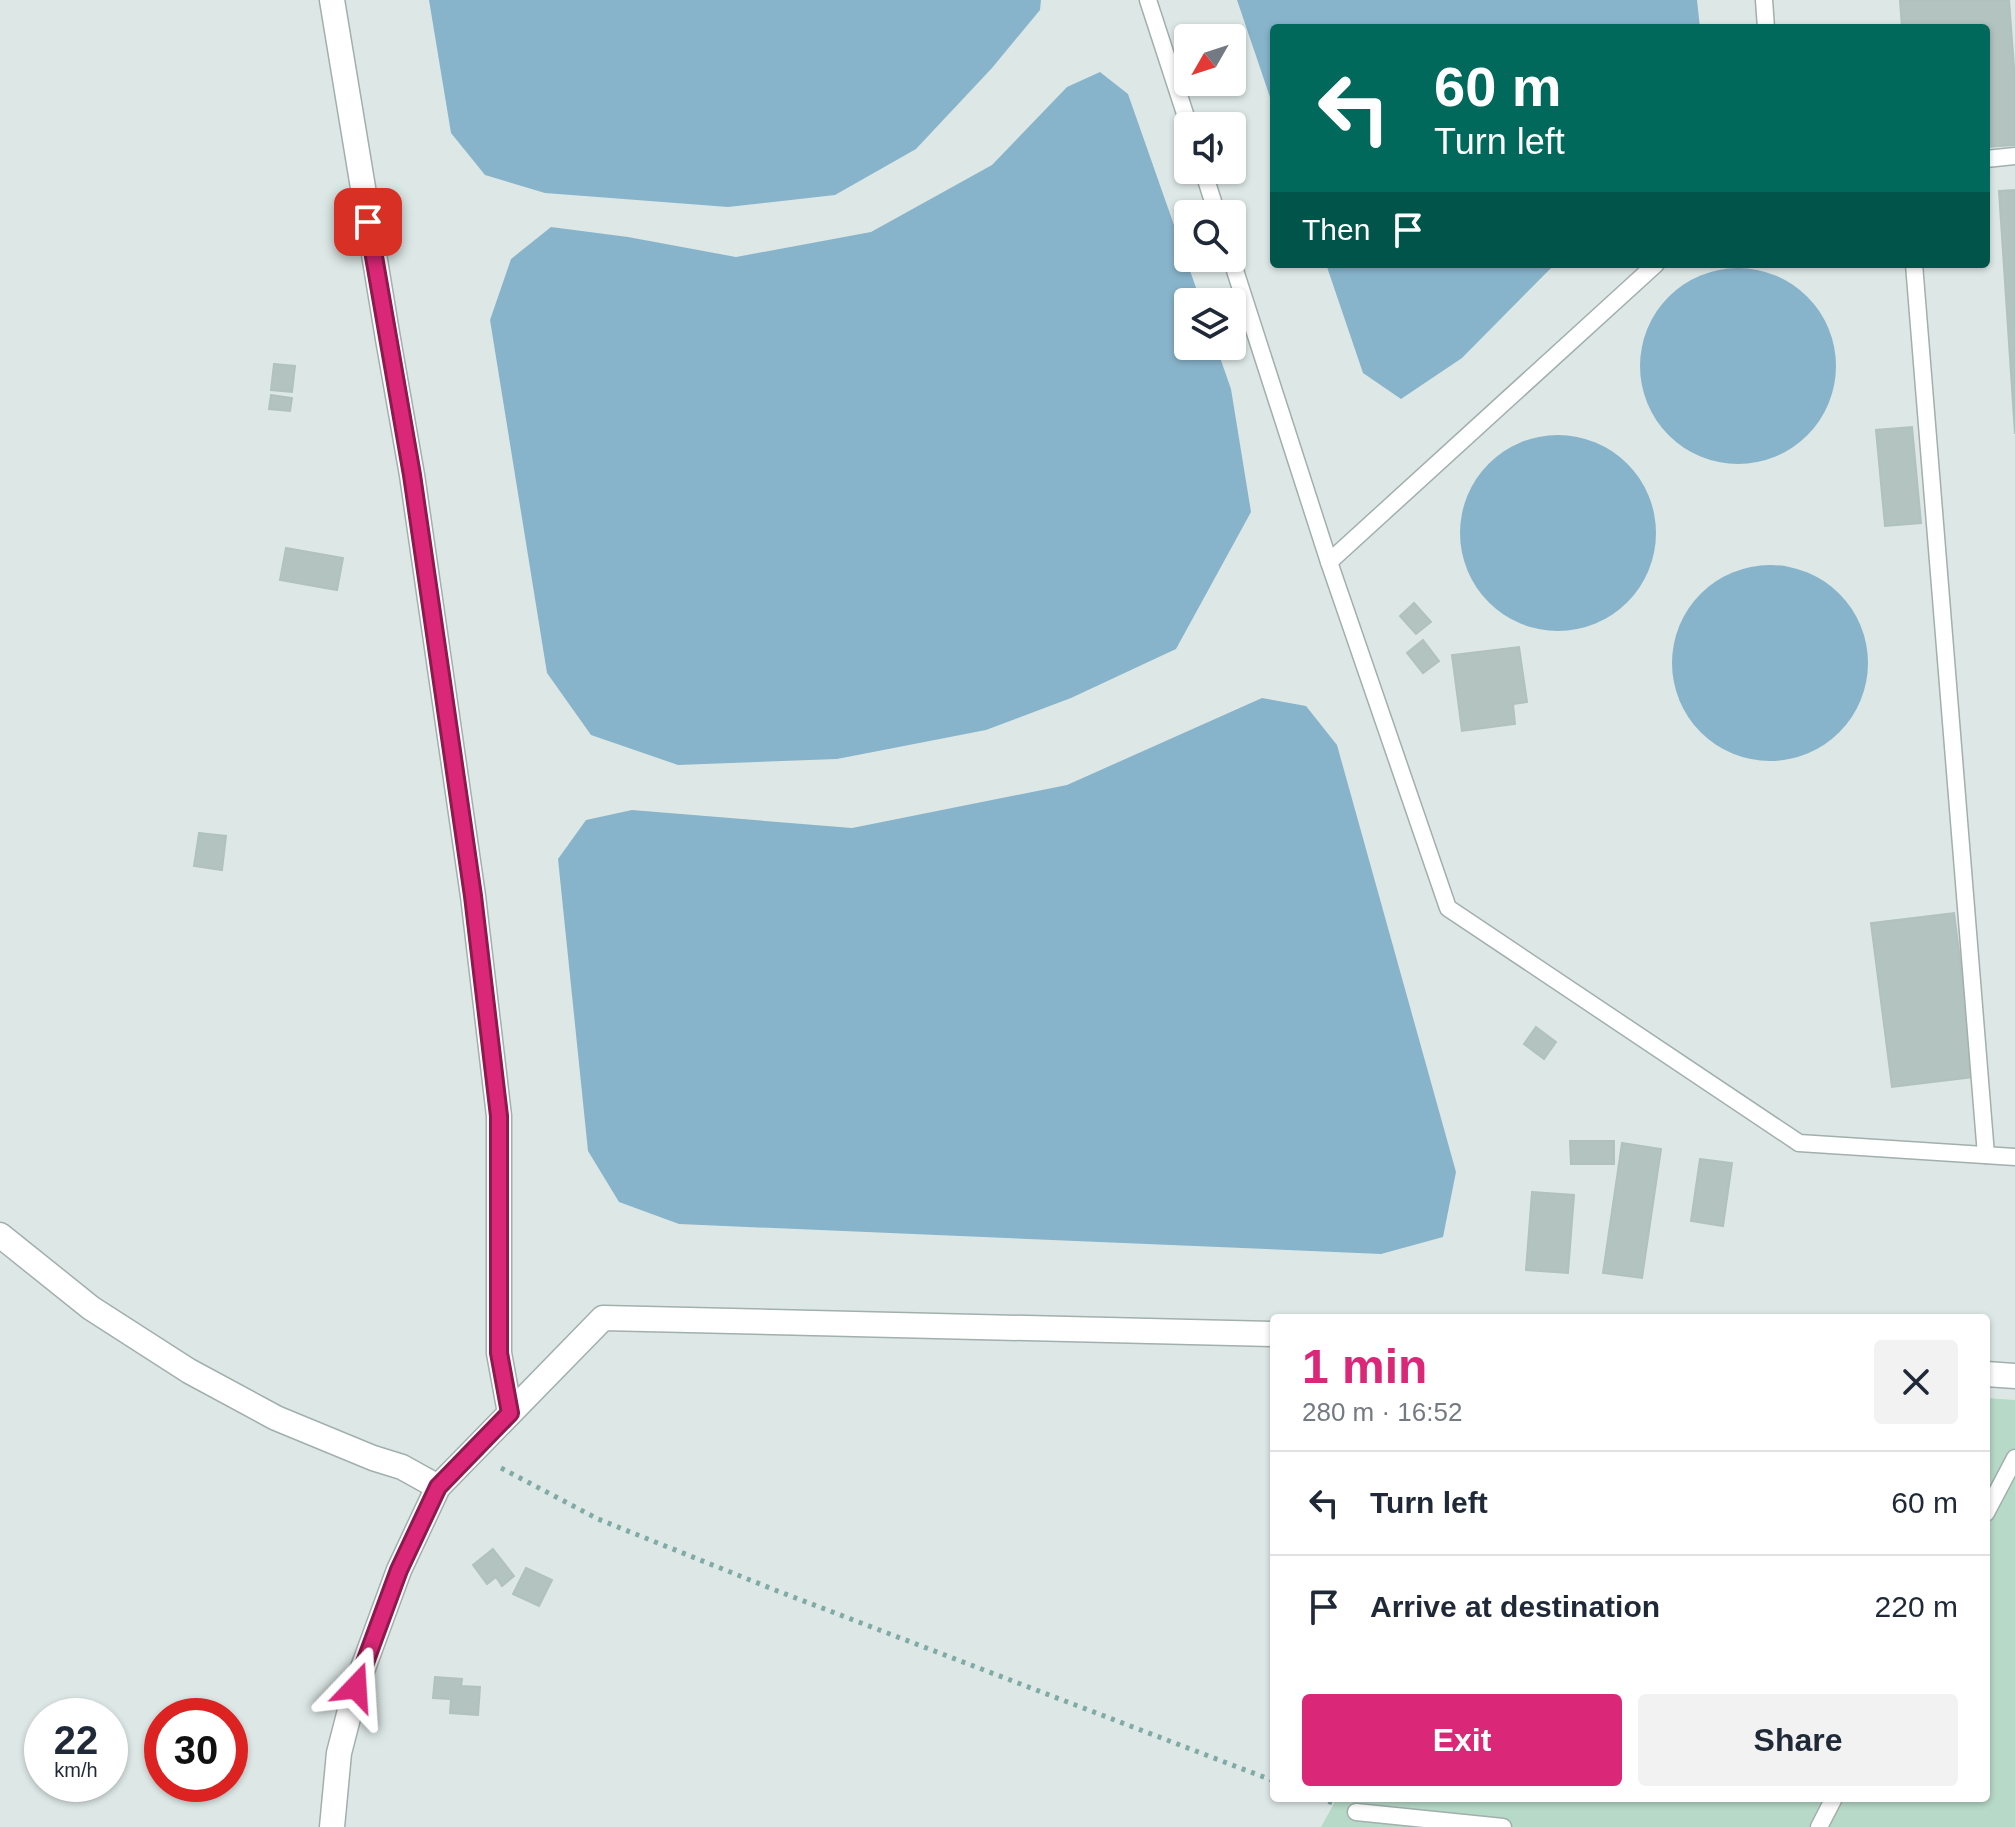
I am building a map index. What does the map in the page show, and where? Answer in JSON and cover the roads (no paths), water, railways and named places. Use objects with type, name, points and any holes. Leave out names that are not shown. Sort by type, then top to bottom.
[{"type":"street","points":[[332,0],[412,475],[473,896],[499,1116],[499,1353],[510,1413]]},
{"type":"street","points":[[0,1235],[91,1308],[189,1371],[276,1418],[402,1467],[438,1487]]},
{"type":"street","points":[[332,1827],[339,1753],[356,1687],[399,1570],[438,1487],[603,1318],[1270,1334]]},
{"type":"street","points":[[1990,1374],[2015,1376]]},
{"type":"lane","points":[[1148,0],[1184,112]]},
{"type":"lane","points":[[1764,0],[1766,24]]},
{"type":"lane","points":[[1990,159],[2015,156]]},
{"type":"lane","points":[[1329,562],[1652,268]]},
{"type":"lane","points":[[1914,268],[1986,1155]]},
{"type":"lane","points":[[1236,272],[1329,562],[1448,908],[1799,1143],[2015,1157]]},
{"type":"lane","points":[[1990,1505],[2015,1458]]},
{"type":"lane","points":[[1819,1827],[1832,1802]]},
{"type":"lane","points":[[1356,1812],[1503,1827]]},
{"type":"water","points":[[429,0],[1041,0],[1040,10],[992,68],[916,149],[835,195],[728,207],[545,193],[485,175],[451,133]]},
{"type":"water","points":[[1237,0],[1697,0],[1700,24],[1270,24],[1270,97]]},
{"type":"water","points":[[1100,72],[1128,94],[1174,225],[1174,272],[1190,272],[1196,288],[1174,288],[1174,360],[1221,360],[1231,389],[1251,512],[1176,649],[1071,698],[986,730],[837,759],[678,765],[591,735],[547,673],[490,320],[511,259],[551,227],[628,237],[736,257],[871,232],[992,165],[1067,87]]},
{"type":"water","points":[[1327,268],[1551,268],[1462,358],[1401,399],[1363,373]]},
{"type":"water","points":[[1738,268],[1775,276],[1807,297],[1828,329],[1836,366],[1828,403],[1807,435],[1775,456],[1738,464],[1701,456],[1669,435],[1648,403],[1640,366],[1648,329],[1669,297],[1701,276]]},
{"type":"water","points":[[1558,435],[1595,443],[1627,464],[1648,496],[1656,533],[1648,570],[1627,602],[1595,623],[1558,631],[1521,623],[1489,602],[1468,570],[1460,533],[1468,496],[1489,464],[1521,443]]},
{"type":"water","points":[[1770,565],[1807,573],[1839,594],[1860,626],[1868,663],[1860,700],[1839,732],[1807,753],[1770,761],[1733,753],[1701,732],[1680,700],[1672,663],[1680,626],[1701,594],[1733,573]]},
{"type":"water","points":[[1262,698],[1306,706],[1337,745],[1456,1172],[1443,1237],[1381,1254],[679,1224],[619,1202],[588,1151],[558,859],[586,820],[632,810],[852,828],[1067,785]]}]
